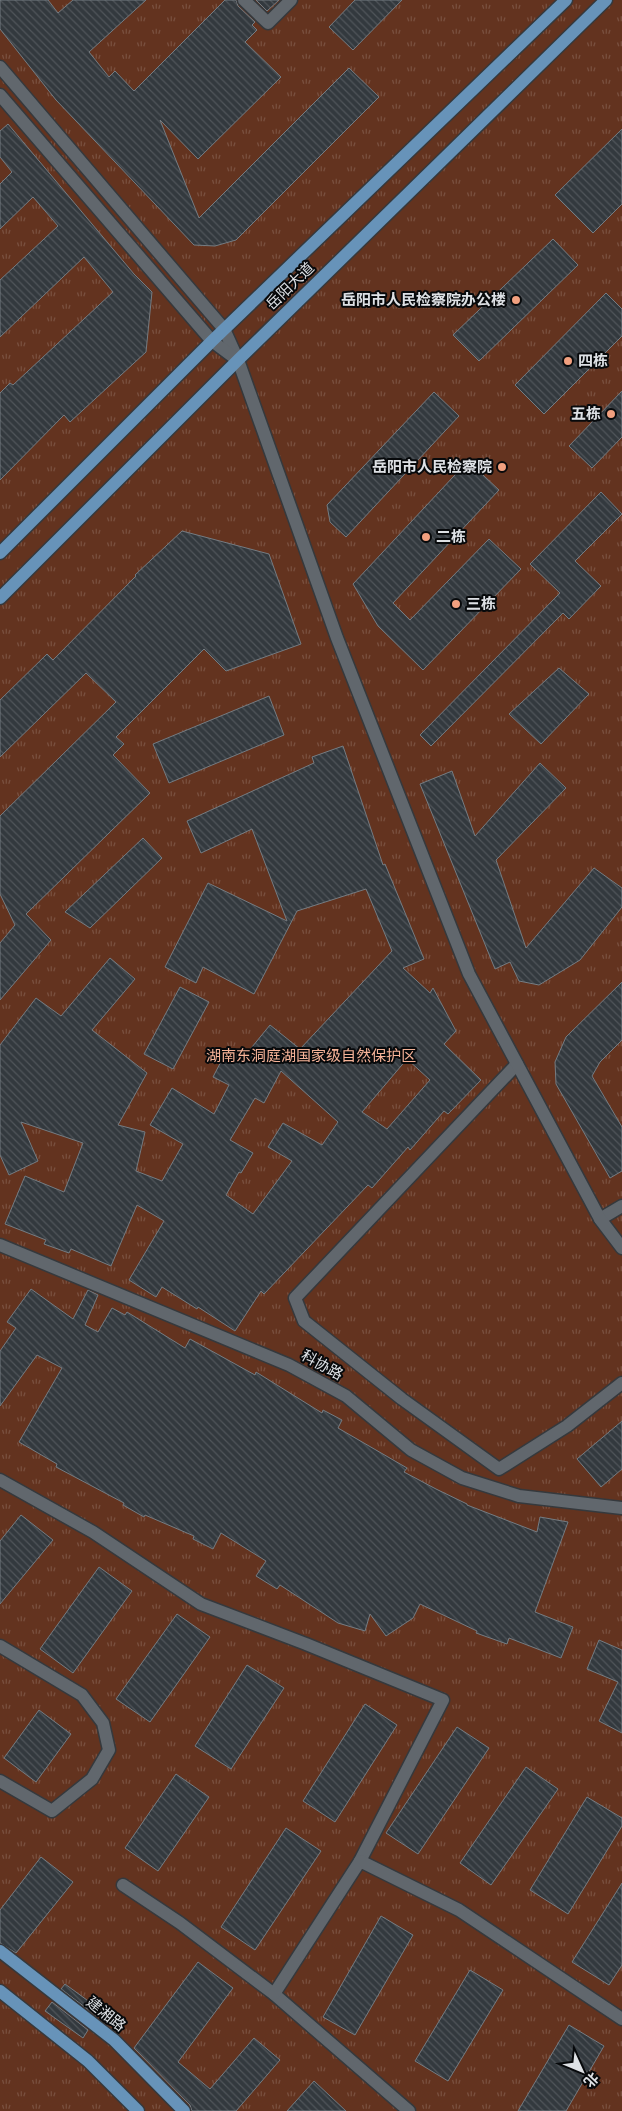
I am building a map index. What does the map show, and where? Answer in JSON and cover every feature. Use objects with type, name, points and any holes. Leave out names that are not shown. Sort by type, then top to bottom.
[{"type":"main road","name":"岳阳大道","points":[[0,553],[224,329],[566,0]]},
{"type":"main road","name":"岳阳大道","points":[[0,598],[238,360],[606,0]]},
{"type":"main road","name":"建湘路","points":[[0,1951],[114,2040],[184,2111]]},
{"type":"main road","points":[[0,1991],[88,2061],[138,2111]]},
{"type":"street","points":[[244,0],[268,23],[291,0]]},
{"type":"street","points":[[0,67],[224,329],[238,360],[337,638],[469,974],[600,1219],[622,1248]]},
{"type":"street","points":[[0,95],[212,341],[238,360]]},
{"type":"street","points":[[516,1064],[295,1298],[304,1321],[402,1399],[499,1469],[567,1426],[622,1383]]},
{"type":"street","points":[[600,1219],[622,1206]]},
{"type":"street","name":"科协路","points":[[0,1245],[289,1365],[346,1396],[411,1450],[462,1478],[519,1496],[622,1508]]},
{"type":"street","points":[[0,1480],[93,1532],[201,1604],[306,1644],[443,1700],[360,1861],[274,1994]]},
{"type":"street","points":[[0,1646],[82,1695],[103,1723],[109,1750],[92,1779],[52,1811],[0,1781]]},
{"type":"street","points":[[360,1861],[459,1910],[622,2019]]},
{"type":"street","points":[[123,1885],[180,1923],[274,1994],[409,2111]]},
{"type":"green space","name":"湖南东洞庭湖国家级自然保护区","points":[[0,0],[622,0],[622,2111],[0,2111]]},
{"type":"building","points":[[0,0],[48,0],[58,13],[73,0],[146,0],[89,52],[109,77],[115,71],[134,91],[225,0],[236,0],[238,6],[255,22],[252,25],[257,30],[245,42],[281,77],[198,159],[160,120],[199,218],[349,68],[379,97],[236,240],[215,246],[194,245],[56,100],[0,29]]},
{"type":"building","points":[[256,0],[279,0],[267,11]]},
{"type":"building","points":[[355,0],[402,0],[353,50],[329,27]]},
{"type":"building","points":[[8,124],[134,274],[152,292],[146,352],[70,422],[64,415],[0,480],[0,393],[10,383],[13,385],[113,292],[84,257],[0,337],[0,280],[58,226],[33,197],[0,229],[0,184],[12,172],[0,157],[0,131]]},
{"type":"building","points":[[622,129],[622,204],[593,233],[555,195]]},
{"type":"building","name":"岳阳市人民检察院办公楼","points":[[553,239],[578,265],[479,361],[453,335]]},
{"type":"building","name":"四栋","points":[[606,293],[622,309],[622,336],[544,414],[515,385]]},
{"type":"building","name":"五栋","points":[[622,391],[622,437],[592,468],[569,446]]},
{"type":"building","points":[[434,392],[459,416],[346,537],[330,522],[327,505]]},
{"type":"building","points":[[468,461],[499,490],[393,603],[410,620],[489,539],[521,569],[423,670],[378,626],[353,584]]},
{"type":"building","points":[[601,492],[622,514],[575,561],[601,586],[569,619],[563,613],[431,746],[420,735],[560,593],[530,564]]},
{"type":"building","points":[[182,531],[269,554],[301,644],[226,671],[204,649],[116,737],[124,744],[113,755],[150,793],[26,914],[51,940],[0,1000],[0,943],[15,925],[0,894],[0,816],[116,702],[86,673],[0,757],[0,700],[47,654],[53,660],[135,575]]},
{"type":"building","points":[[559,668],[589,694],[541,744],[509,714]]},
{"type":"building","points":[[269,696],[284,735],[169,783],[153,744]]},
{"type":"building","points":[[343,746],[383,865],[385,864],[424,959],[403,968],[430,993],[433,988],[456,1031],[444,1044],[481,1080],[448,1114],[444,1111],[410,1150],[408,1147],[372,1188],[368,1185],[264,1294],[261,1291],[235,1331],[162,1287],[156,1297],[129,1280],[164,1221],[137,1205],[111,1266],[71,1249],[69,1253],[44,1244],[46,1240],[5,1224],[25,1176],[64,1192],[83,1143],[21,1122],[38,1161],[9,1175],[0,1155],[0,1045],[36,998],[61,1016],[110,958],[135,979],[92,1030],[147,1073],[118,1125],[145,1132],[136,1171],[162,1181],[183,1144],[150,1125],[172,1088],[214,1114],[229,1085],[213,1077],[227,1050],[243,1058],[270,1025],[300,1049],[392,951],[366,889],[297,911],[254,994],[203,967],[196,983],[165,967],[208,883],[287,921],[252,829],[201,853],[187,821],[314,763],[312,757]],"holes":[[[407,1059],[430,1080],[387,1129],[362,1112]],[[281,1071],[338,1122],[322,1145],[283,1123],[268,1147],[292,1161],[253,1214],[226,1195],[239,1172],[241,1173],[253,1153],[230,1140],[255,1098],[264,1103]]]},
{"type":"building","points":[[540,763],[566,788],[496,860],[526,948],[594,868],[622,888],[622,907],[580,960],[539,985],[519,981],[510,962],[495,969],[420,784],[452,771],[475,836]]},
{"type":"building","points":[[143,838],[162,858],[90,928],[65,912]]},
{"type":"building","points":[[622,982],[622,1040],[600,1062],[592,1076],[622,1127],[622,1171],[610,1178],[556,1084],[555,1062],[566,1037]]},
{"type":"building","points":[[180,987],[209,1002],[173,1069],[144,1054]]},
{"type":"building","points":[[31,1289],[73,1319],[88,1290],[98,1295],[85,1325],[98,1332],[112,1308],[125,1315],[127,1312],[185,1348],[190,1339],[255,1375],[256,1372],[322,1413],[323,1410],[342,1420],[338,1428],[407,1468],[404,1472],[467,1505],[537,1532],[540,1517],[568,1522],[535,1612],[573,1627],[561,1658],[509,1638],[507,1644],[476,1633],[477,1631],[420,1604],[413,1618],[386,1636],[370,1614],[365,1631],[338,1623],[280,1585],[277,1589],[256,1576],[266,1561],[221,1533],[213,1549],[193,1539],[194,1536],[145,1515],[144,1517],[123,1505],[124,1503],[56,1467],[57,1464],[19,1442],[62,1368],[37,1355],[0,1406],[0,1351],[16,1328],[7,1322]]},
{"type":"building","points":[[622,1421],[622,1469],[601,1487],[577,1459]]},
{"type":"building","points":[[21,1515],[53,1540],[0,1604],[0,1541]]},
{"type":"building","points":[[99,1567],[132,1591],[73,1673],[40,1649]]},
{"type":"building","points":[[177,1614],[210,1637],[150,1722],[116,1699]]},
{"type":"building","points":[[599,1640],[622,1650],[622,1733],[599,1721],[618,1682],[587,1669]]},
{"type":"building","points":[[247,1665],[284,1688],[231,1769],[195,1746]]},
{"type":"building","points":[[365,1704],[397,1725],[335,1822],[303,1801]]},
{"type":"building","points":[[39,1710],[71,1734],[36,1782],[4,1758]]},
{"type":"building","points":[[457,1727],[489,1748],[418,1854],[386,1833]]},
{"type":"building","points":[[526,1767],[558,1789],[491,1885],[460,1863]]},
{"type":"building","points":[[176,1774],[209,1797],[158,1871],[125,1848]]},
{"type":"building","points":[[587,1797],[622,1818],[622,1826],[568,1914],[530,1890]]},
{"type":"building","points":[[286,1828],[321,1851],[255,1950],[221,1927]]},
{"type":"building","points":[[41,1857],[73,1882],[16,1953],[0,1943],[0,1910]]},
{"type":"building","points":[[622,1883],[622,1965],[609,1985],[572,1962]]},
{"type":"building","points":[[381,1916],[413,1935],[355,2035],[323,2017]]},
{"type":"building","points":[[198,1962],[233,1988],[178,2062],[210,2089],[254,2038],[280,2060],[236,2111],[192,2111],[190,2105],[134,2048]]},
{"type":"building","points":[[470,1970],[503,1990],[448,2081],[415,2061]]},
{"type":"building","points":[[65,1984],[102,2011],[98,2017],[61,1989]]},
{"type":"building","points":[[52,2002],[88,2030],[83,2038],[45,2011]]},
{"type":"building","points":[[569,2025],[604,2046],[566,2111],[518,2111]]},
{"type":"building","points":[[314,2081],[346,2111],[287,2111]]},
{"type":"place","name":"岳阳市人民检察院办公楼","points":[[516,300]]},
{"type":"place","name":"四栋","points":[[568,361]]},
{"type":"place","name":"五栋","points":[[611,414]]},
{"type":"place","name":"岳阳市人民检察院","points":[[502,467]]},
{"type":"place","name":"二栋","points":[[426,537]]},
{"type":"place","name":"三栋","points":[[456,604]]}]
